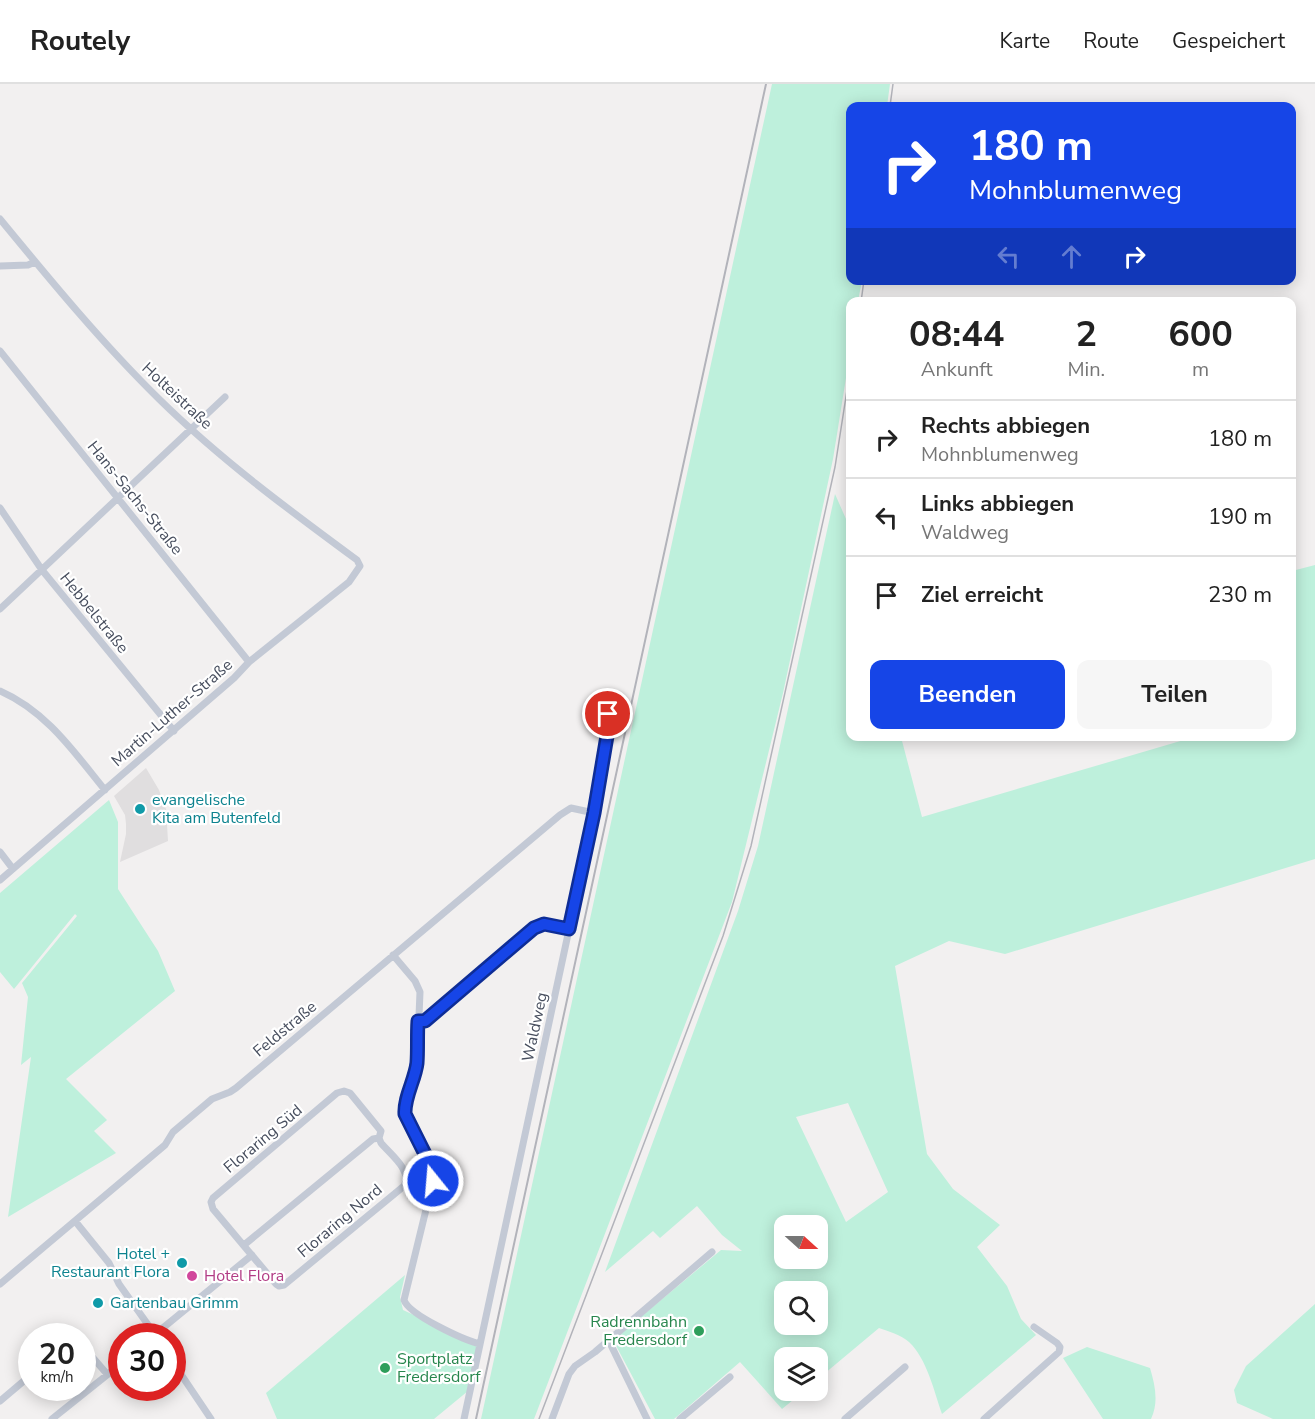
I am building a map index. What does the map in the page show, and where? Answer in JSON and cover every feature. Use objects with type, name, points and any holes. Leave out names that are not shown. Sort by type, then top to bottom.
[{"type":"street","name":"Holteistraße","points":[[0,219],[112,351],[191,429],[290,510],[357,560],[360,566]]},
{"type":"street","points":[[0,266],[28,265],[35,262]]},
{"type":"street","name":"Hans-Sachs-Straße","points":[[0,351],[249,662]]},
{"type":"street","points":[[0,609],[225,397]]},
{"type":"street","name":"Hebbelstraße","points":[[0,508],[42,570],[174,731]]},
{"type":"street","name":"Martin-Luther-Straße","points":[[0,880],[174,731],[249,662],[349,582],[360,566]]},
{"type":"street","points":[[0,691],[26,705],[45,720],[105,790]]},
{"type":"street","name":"Waldweg","points":[[464,1419],[594,813],[608,730],[608,714]]},
{"type":"street","name":"Feldstraße","points":[[0,1284],[165,1145],[172,1132],[212,1099],[236,1088],[567,809],[594,813]]},
{"type":"street","points":[[0,852],[13,869]]},
{"type":"street","points":[[418,1021],[425,1021],[534,928],[544,924],[569,929]]},
{"type":"street","points":[[393,955],[418,986],[421,1000],[417,1064],[405,1114],[431,1166],[433,1181],[404,1300],[411,1311],[452,1333],[480,1344]]},
{"type":"street","name":"Floraring Süd","points":[[252,1255],[213,1209],[211,1202],[213,1198],[337,1093],[344,1091],[350,1093],[380,1134]]},
{"type":"street","points":[[244,1245],[380,1134]]},
{"type":"street","name":"Floraring Nord","points":[[252,1255],[276,1284],[284,1285],[404,1186],[407,1180],[406,1173],[381,1143],[380,1134]]},
{"type":"street","points":[[75,1221],[109,1263],[119,1284],[146,1323]]},
{"type":"street","points":[[552,1419],[569,1374],[575,1366],[712,1252]]},
{"type":"street","points":[[171,1323],[252,1255]]},
{"type":"street","points":[[984,1419],[1059,1352],[1058,1343],[1034,1327]]},
{"type":"street","points":[[608,1339],[648,1419]]},
{"type":"street","points":[[52,1419],[107,1374],[96,1361]]},
{"type":"street","points":[[845,1419],[905,1367]]},
{"type":"street","points":[[680,1419],[730,1377]]},
{"type":"street","points":[[186,1382],[211,1419]]},
{"type":"street","points":[[0,1401],[18,1386]]},
{"type":"shaded area","points":[[146,768],[159,790],[166,809],[168,841],[120,862],[126,824],[125,815],[114,796]]},
{"type":"green space","points":[[772,84],[890,84],[888,102],[846,102],[846,285],[861,285],[859,297],[846,297],[846,378],[833,459],[783,693],[732,902],[534,1419],[481,1419]]},
{"type":"green space","points":[[835,494],[846,519],[846,741],[902,741],[922,817],[1180,741],[1296,741],[1296,570],[1315,565],[1315,859],[1005,954],[949,941],[895,966],[927,1154],[953,1189],[1000,1225],[977,1247],[1007,1286],[1021,1319],[1036,1335],[942,1414],[921,1357],[902,1337],[879,1328],[828,1371],[828,1347],[774,1347],[774,1400],[740,1362],[674,1419],[655,1419],[613,1340],[721,1250],[742,1251],[722,1235],[697,1206],[660,1238],[653,1231],[605,1272],[738,911],[758,846]],"holes":[[[848,1103],[888,1192],[846,1222],[796,1117]]]},
{"type":"green space","points":[[109,800],[118,822],[118,889],[158,951],[175,991],[66,1079],[107,1120],[94,1131],[116,1153],[8,1217],[31,1057],[21,1065],[28,997],[22,983],[77,916],[75,914],[14,989],[0,972],[0,893]]},
{"type":"green space","name":"Sportplatz Fredersdorf","points":[[405,1275],[400,1297],[403,1310],[479,1345],[468,1391],[434,1419],[277,1419],[266,1393]]},
{"type":"green space","points":[[1315,1304],[1315,1419],[1273,1419],[1237,1403],[1234,1390],[1246,1366]]},
{"type":"green space","points":[[1087,1347],[1150,1368],[1156,1400],[1151,1419],[1103,1419],[1063,1358]]},
{"type":"green space","points":[[775,1401],[792,1401],[782,1409]]},
{"type":"tram line","points":[[891,102],[893,84]]},
{"type":"tram line","points":[[862,297],[863,285]]},
{"type":"tram line","points":[[539,1419],[723,936],[751,846],[835,467],[846,397]]},
{"type":"railway","points":[[476,1419],[766,84]]},
{"type":"place","name":"evangelische Kita am Butenfeld","points":[[140,809]]},
{"type":"place","name":"Hotel + Restaurant Flora","points":[[182,1263]]},
{"type":"place","name":"Hotel Flora","points":[[192,1276]]},
{"type":"place","name":"Gartenbau Grimm","points":[[98,1303]]},
{"type":"place","name":"Radrennbahn Fredersdorf","points":[[699,1331]]},
{"type":"place","name":"Sportplatz Fredersdorf","points":[[385,1368]]},
{"type":"route","points":[[433,1181],[431,1166],[405,1114],[417,1064],[418,1021],[425,1021],[534,928],[544,924],[569,929],[594,813],[608,730],[608,714]]}]
